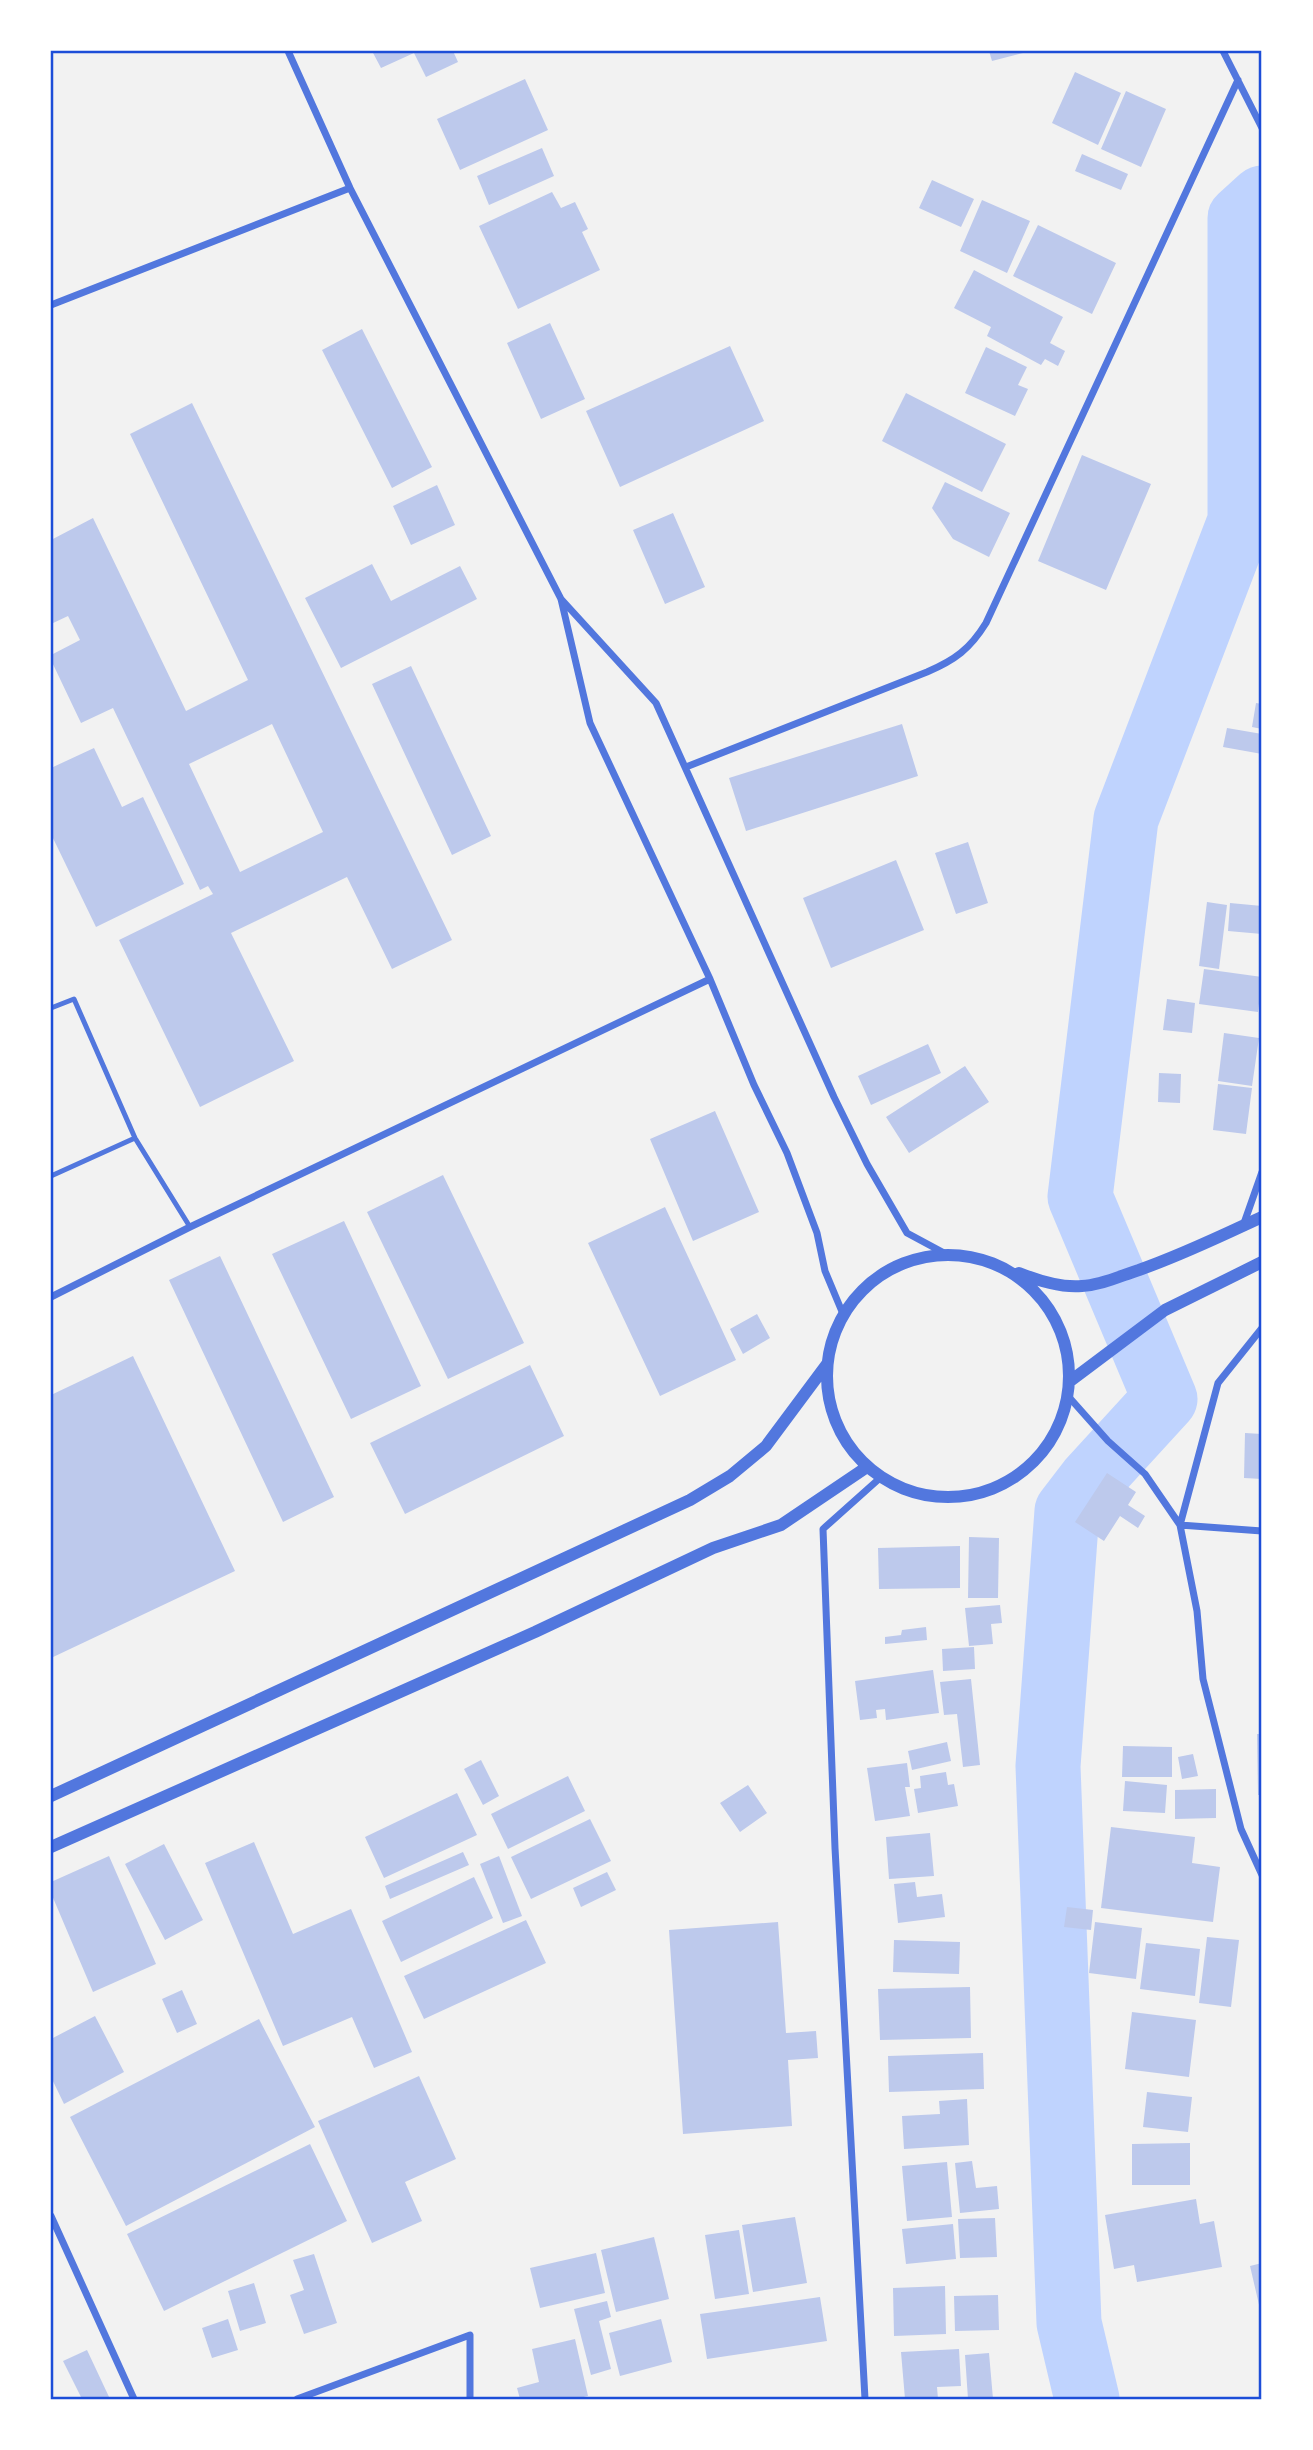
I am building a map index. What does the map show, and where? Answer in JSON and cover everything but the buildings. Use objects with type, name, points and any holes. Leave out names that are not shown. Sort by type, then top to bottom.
[{"type":"street","points":[[288,51],[350,188],[561,599],[590,723],[710,979],[805,1196],[825,1271],[843,1314]]},
{"type":"street","points":[[1223,51],[1262,128]]},
{"type":"street","points":[[686,767],[936,668],[954,660],[972,646],[992,611],[1238,80]]},
{"type":"street","points":[[51,305],[350,188]]},
{"type":"street","points":[[561,599],[656,703],[834,1097],[867,1164],[907,1233],[946,1254],[993,1263],[1042,1282],[1080,1287],[1103,1282],[1198,1249],[1262,1217]]},
{"type":"street","points":[[51,1297],[190,1227],[710,979]]},
{"type":"street","points":[[1242,1226],[1262,1172]]},
{"type":"street","points":[[946,1254],[915,1259],[887,1271],[862,1290],[843,1314],[833,1338],[827,1364],[829,1402],[843,1437],[880,1478],[921,1495],[943,1498],[986,1493],[1025,1471],[1040,1456],[1063,1418],[1068,1396],[1068,1357],[1050,1311],[1034,1291],[993,1263]]},
{"type":"street","points":[[1069,1382],[1164,1310],[1262,1262]]},
{"type":"street","points":[[1180,1525],[1218,1383],[1262,1328]]},
{"type":"street","points":[[51,1796],[690,1500],[730,1476],[766,1446],[827,1364]]},
{"type":"street","points":[[1068,1396],[1108,1441],[1145,1474],[1180,1525],[1197,1611],[1203,1679],[1241,1829],[1262,1875]]},
{"type":"street","points":[[51,1847],[535,1632],[713,1548],[781,1525],[867,1466]]},
{"type":"street","points":[[865,2399],[835,1848],[823,1529],[880,1478]]},
{"type":"street","points":[[1180,1525],[1262,1531]]},
{"type":"street","points":[[51,2219],[134,2399]]},
{"type":"street","points":[[297,2399],[470,2335],[470,2399]]},
{"type":"lane","points":[[51,1008],[74,999],[135,1138],[190,1227]]},
{"type":"lane","points":[[51,1176],[135,1138]]},
{"type":"waterway","points":[[1087,2399],[1069,2323],[1048,1766],[1067,1511],[1090,1481],[1165,1399],[1080,1197],[1126,819],[1240,521],[1240,218],[1262,198]]}]
